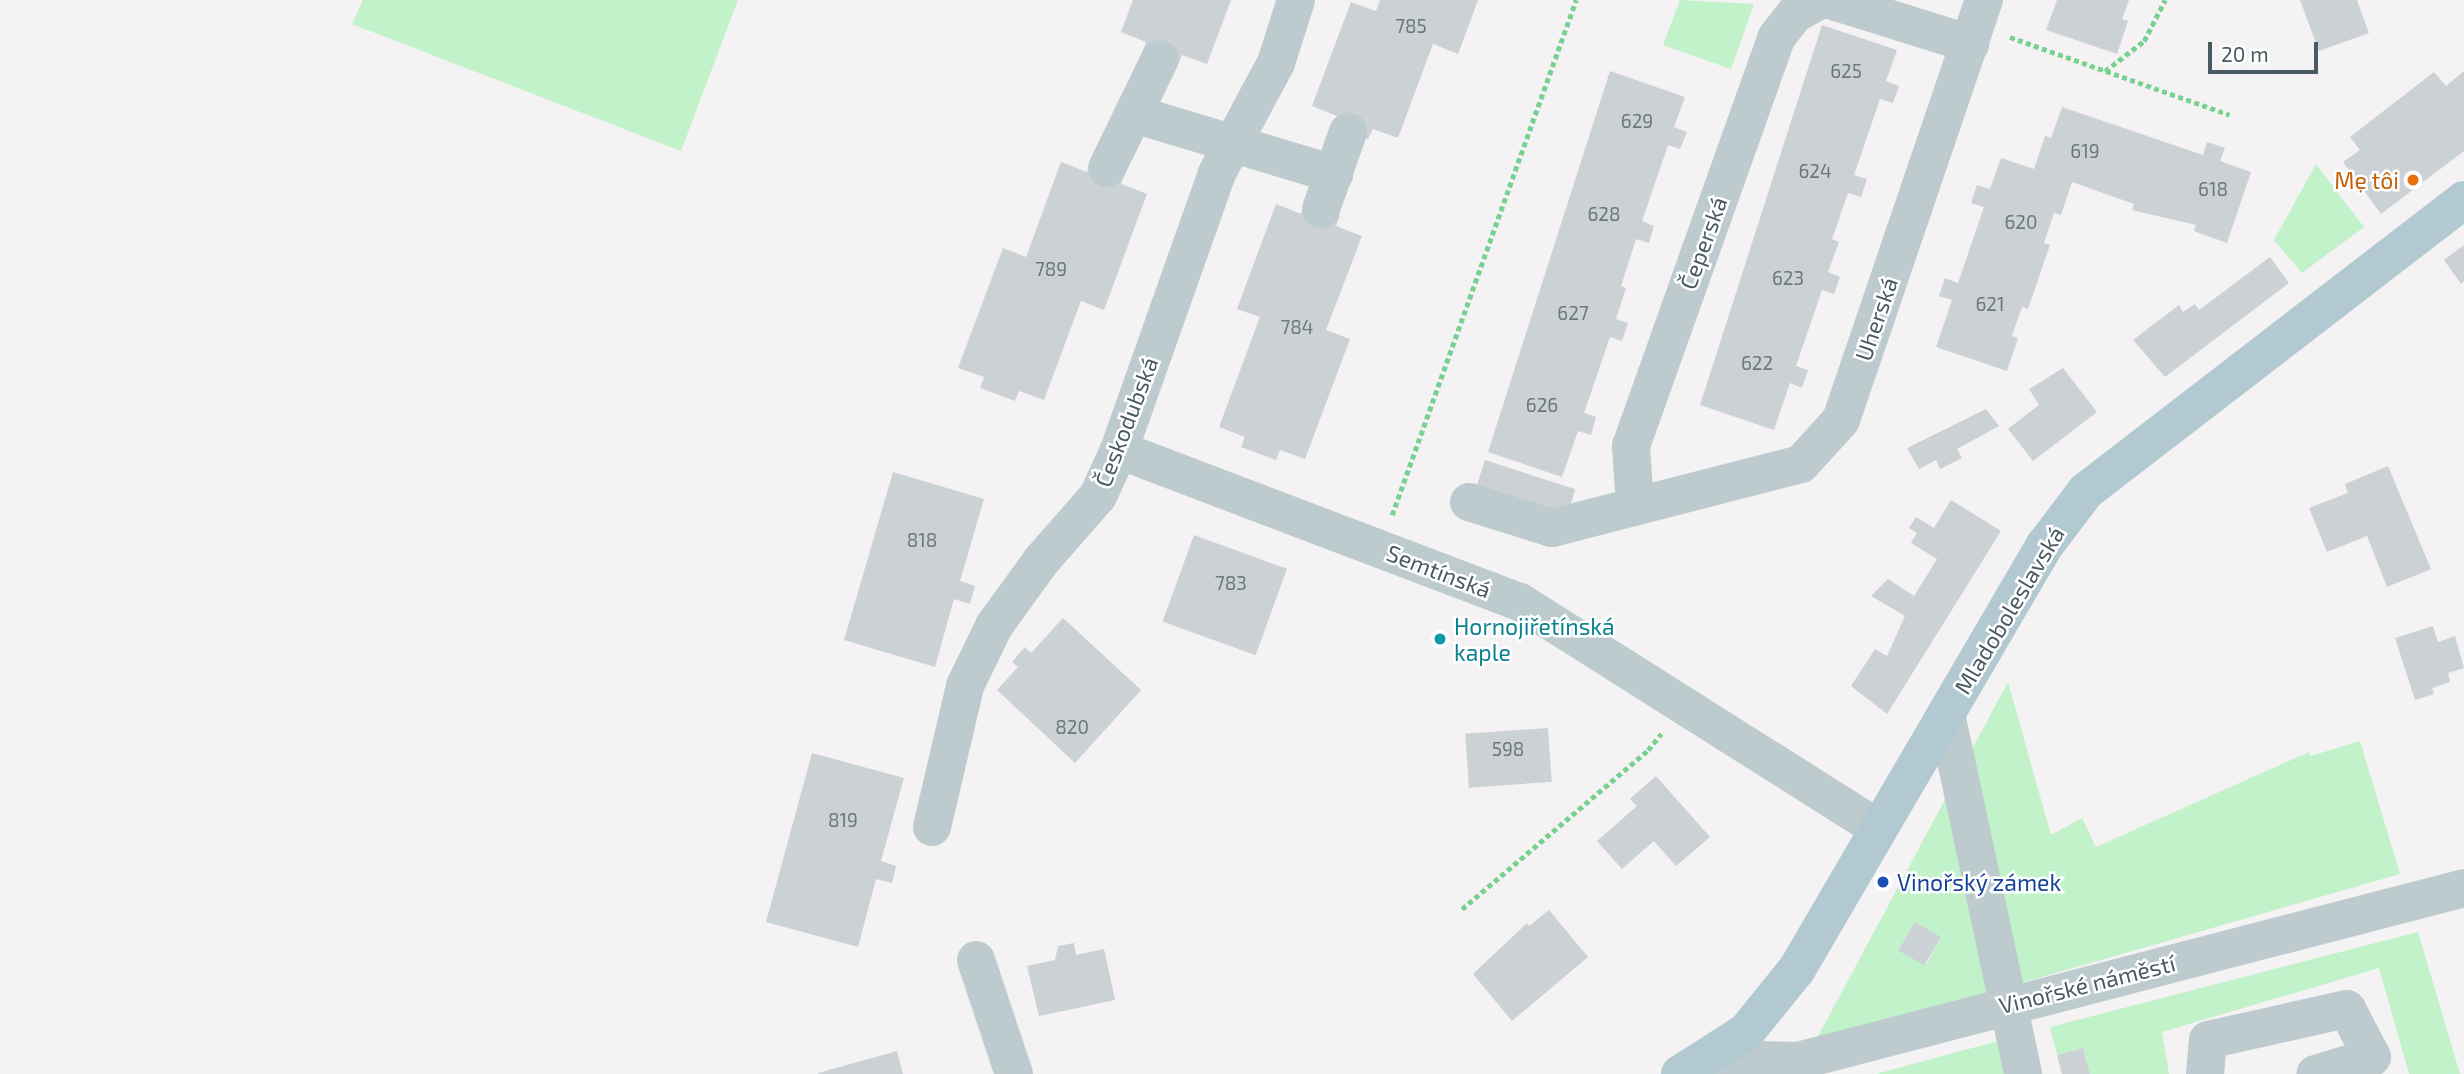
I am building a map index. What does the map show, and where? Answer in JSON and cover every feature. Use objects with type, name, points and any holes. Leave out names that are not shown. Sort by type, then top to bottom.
[{"type":"main road","name":"Mladoboleslavská","points":[[1694,1066],[1746,1032],[1797,969],[2045,545],[2086,491],[2464,200]]},
{"type":"street","name":"Českodubská","points":[[932,827],[965,686],[989,638],[1041,561],[1098,496],[1119,450],[1217,173],[1276,63],[1296,0]]},
{"type":"street","name":"Čeperská","points":[[1635,507],[1631,446],[1776,38],[1795,14],[1820,0]]},
{"type":"street","points":[[1830,0],[1977,23]]},
{"type":"street","name":"Uherská","points":[[1469,502],[1552,528],[1801,464],[1841,420],[1977,23]]},
{"type":"street","points":[[1107,168],[1160,59]]},
{"type":"street","points":[[1134,114],[1334,174]]},
{"type":"street","points":[[1321,209],[1348,132]]},
{"type":"street","name":"Semtínská","points":[[1119,450],[1520,602],[1878,828]]},
{"type":"street","points":[[1946,714],[2023,1074]]},
{"type":"street","name":"Vinořské náměstí","points":[[1694,1066],[1798,1061],[2007,1004],[2464,888]]},
{"type":"street","points":[[976,960],[1014,1074]]},
{"type":"street","points":[[2205,1074],[2208,1040],[2347,1009],[2372,1057],[2315,1074]]},
{"type":"path","points":[[1379,549],[1576,0]]},
{"type":"path","points":[[2105,71],[2144,41],[2165,0]]},
{"type":"path","points":[[1977,23],[2230,115]]},
{"type":"path","points":[[1462,909],[1648,750],[1685,704]]},
{"type":"green space","points":[[363,0],[738,0],[681,151],[352,24]]},
{"type":"green space","points":[[1680,0],[1754,4],[1731,69],[1663,45]]},
{"type":"green space","points":[[2316,164],[2364,227],[2302,273],[2274,240]]},
{"type":"green space","points":[[2008,682],[2051,835],[2082,818],[2096,847],[2309,752],[2311,756],[2360,741],[2400,874],[1815,1042]],"holes":[[[1915,923],[1941,937],[1926,965],[1900,951]]]},
{"type":"green space","points":[[2418,932],[2460,1074],[2409,1074],[2379,968],[2162,1032],[2169,1074],[2090,1074],[2083,1048],[2057,1055],[2050,1027]]},
{"type":"green space","points":[[1998,1041],[2009,1074],[1876,1074]]},
{"type":"building","points":[[1133,0],[1231,0],[1207,64],[1182,55],[1178,65],[1143,52],[1146,42],[1121,32]]},
{"type":"building","points":[[1380,0],[1478,0],[1458,54],[1433,44],[1398,138],[1373,129],[1368,139],[1333,127],[1337,116],[1312,106],[1351,2],[1376,11]]},
{"type":"building","points":[[2057,0],[2129,0],[2122,19],[2128,21],[2117,54],[2046,30]]},
{"type":"building","points":[[2300,0],[2357,0],[2369,33],[2319,51]]},
{"type":"building","points":[[1822,25],[1897,50],[1886,81],[1899,86],[1893,103],[1880,99],[1854,175],[1867,179],[1861,197],[1848,193],[1832,239],[1839,242],[1828,272],[1840,277],[1834,294],[1822,290],[1796,366],[1808,370],[1802,388],[1790,383],[1774,430],[1700,405]]},
{"type":"building","points":[[1610,71],[1685,97],[1674,127],[1687,132],[1680,149],[1668,145],[1642,221],[1654,226],[1649,243],[1636,239],[1621,286],[1626,288],[1616,319],[1628,323],[1622,341],[1610,337],[1584,413],[1596,417],[1591,435],[1578,431],[1562,477],[1488,452]]},
{"type":"building","points":[[2464,71],[2464,151],[2381,214],[2343,162],[2360,150],[2350,137],[2434,72],[2446,86]]},
{"type":"building","points":[[2062,107],[2203,155],[2207,142],[2225,148],[2220,161],[2251,172],[2227,243],[2194,231],[2196,225],[2132,210],[2134,204],[2072,182],[2061,215],[2054,213],[2044,243],[2050,245],[2028,309],[2022,307],[2012,336],[2018,338],[2007,371],[1936,347],[1952,300],[1939,296],[1945,278],[1958,283],[1984,207],[1971,203],[1977,185],[1990,189],[2001,158],[2034,169],[2045,136],[2051,138]]},
{"type":"building","points":[[1090,161],[1125,174],[1121,184],[1147,194],[1104,310],[1081,301],[1044,400],[1019,391],[1015,401],[980,388],[984,377],[958,368],[1003,248],[1026,257],[1061,162],[1087,172]]},
{"type":"building","points":[[1305,203],[1340,216],[1336,226],[1362,236],[1326,330],[1350,339],[1305,459],[1280,450],[1276,460],[1241,447],[1245,437],[1219,427],[1260,317],[1237,309],[1276,204],[1301,214]]},
{"type":"building","points":[[2464,245],[2464,281],[2461,284],[2444,260]]},
{"type":"building","points":[[2270,257],[2289,283],[2165,377],[2133,340],[2179,305],[2183,312],[2195,304],[2199,310]]},
{"type":"building","points":[[2063,368],[2097,412],[2033,461],[2008,429],[2039,405],[2029,389]]},
{"type":"building","points":[[1986,409],[1999,426],[1957,449],[1962,458],[1940,469],[1936,460],[1919,469],[1907,448]]},
{"type":"building","points":[[1485,460],[1575,489],[1565,521],[1475,491]]},
{"type":"building","points":[[2388,466],[2431,569],[2387,587],[2367,536],[2327,552],[2309,508],[2348,493],[2345,484]]},
{"type":"building","points":[[893,472],[984,499],[960,581],[975,586],[970,604],[954,599],[935,667],[844,640]]},
{"type":"building","points":[[1951,500],[2001,531],[1887,714],[1851,686],[1875,649],[1887,656],[1905,616],[1871,596],[1888,579],[1914,596],[1937,559],[1911,543],[1917,533],[1909,528],[1916,517],[1934,528]]},
{"type":"building","points":[[1194,535],[1287,569],[1256,655],[1163,621]]},
{"type":"building","points":[[1063,618],[1141,690],[1075,763],[997,690],[1018,667],[1012,662],[1025,647],[1031,653]]},
{"type":"building","points":[[2433,626],[2438,642],[2455,636],[2464,668],[2448,673],[2450,682],[2432,688],[2434,694],[2415,700],[2395,638]]},
{"type":"building","points":[[1548,728],[1552,782],[1469,788],[1465,734]]},
{"type":"building","points":[[812,753],[904,778],[881,861],[896,866],[892,883],[876,879],[858,947],[766,922]]},
{"type":"building","points":[[1656,776],[1710,837],[1676,866],[1654,841],[1622,869],[1597,841],[1637,806],[1630,799]]},
{"type":"building","points":[[1549,910],[1588,957],[1512,1021],[1473,974],[1527,923],[1529,926]]},
{"type":"building","points":[[1915,922],[1941,937],[1924,966],[1898,951]]},
{"type":"building","points":[[1074,943],[1076,955],[1104,949],[1115,1000],[1039,1016],[1027,966],[1055,960],[1058,946]]},
{"type":"building","points":[[2083,1048],[2090,1074],[2062,1074],[2057,1055]]},
{"type":"building","points":[[897,1051],[903,1074],[818,1074],[818,1073]]},
{"type":"place","name":"Mẹ tôi","points":[[2413,180]]},
{"type":"place","name":"Hornojiřetínská kaple","points":[[1440,639]]},
{"type":"place","name":"Vinořský zámek","points":[[1883,882]]}]
